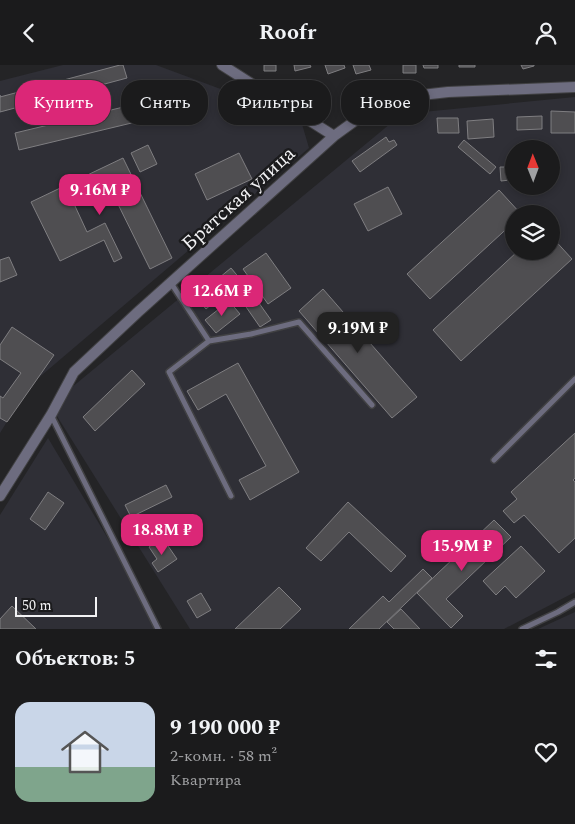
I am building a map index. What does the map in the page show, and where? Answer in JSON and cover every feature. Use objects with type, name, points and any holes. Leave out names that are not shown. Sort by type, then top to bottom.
[{"type":"street","points":[[222,65],[232,67],[274,99],[334,136]]},
{"type":"street","name":"Братская улица","points":[[0,496],[74,372],[334,136],[374,107],[404,97],[448,92],[575,87]]},
{"type":"lane","points":[[171,282],[209,341]]},
{"type":"lane","points":[[231,496],[169,371],[209,341],[251,334],[299,322],[372,405]]},
{"type":"lane","points":[[494,461],[575,379]]},
{"type":"lane","points":[[50,415],[158,629]]},
{"type":"lane","points":[[522,629],[575,602]]},
{"type":"shaded area","points":[[63,65],[156,65],[196,80],[121,80],[121,125],[208,125],[208,84],[218,88],[218,125],[302,125],[309,148],[29,386],[0,433],[0,81]]},
{"type":"shaded area","points":[[575,97],[575,592],[504,629],[190,629],[55,413],[71,388],[389,125],[429,125],[429,111]]},
{"type":"shaded area","points":[[48,438],[162,629],[0,629],[0,515]]},
{"type":"shaded area","points":[[575,612],[575,629],[538,629]]},
{"type":"building","points":[[120,65],[123,65],[127,78],[111,82],[111,80],[64,80]]},
{"type":"building","points":[[264,65],[276,65],[276,71],[264,71]]},
{"type":"building","points":[[294,65],[310,65],[311,67],[295,71]]},
{"type":"building","points":[[325,65],[344,65],[345,68],[328,74]]},
{"type":"building","points":[[353,65],[369,65],[371,70],[356,74]]},
{"type":"building","points":[[403,65],[416,65],[416,73],[403,73]]},
{"type":"building","points":[[423,65],[438,65],[438,68],[424,68]]},
{"type":"building","points":[[459,65],[475,65],[475,67],[459,67]]},
{"type":"building","points":[[521,65],[534,65],[534,66],[523,69]]},
{"type":"building","points":[[15,93],[15,108],[0,112],[0,97]]},
{"type":"building","points":[[121,108],[121,125],[123,125],[19,150],[15,133],[48,125],[111,125],[111,110]]},
{"type":"building","points":[[551,111],[575,112],[575,133],[551,133]]},
{"type":"building","points":[[542,116],[542,129],[517,130],[517,117]]},
{"type":"building","points":[[437,118],[458,118],[459,133],[438,133]]},
{"type":"building","points":[[493,119],[494,137],[468,139],[467,121]]},
{"type":"building","points":[[386,137],[389,142],[394,140],[397,145],[360,172],[352,161]]},
{"type":"building","points":[[464,140],[496,167],[490,174],[458,147]]},
{"type":"building","points":[[148,145],[157,164],[140,172],[131,153]]},
{"type":"building","points":[[239,153],[252,179],[207,200],[195,174]]},
{"type":"building","points":[[123,158],[172,258],[150,269],[110,188],[75,206],[87,232],[105,223],[122,258],[114,262],[104,240],[60,261],[31,202]]},
{"type":"building","points":[[500,167],[505,167],[505,181],[501,181]]},
{"type":"building","points":[[388,187],[402,214],[368,231],[354,204]]},
{"type":"building","points":[[499,190],[513,205],[505,205],[505,230],[430,299],[407,274]]},
{"type":"building","points":[[560,246],[572,259],[461,361],[433,330],[508,260],[560,260]]},
{"type":"building","points":[[266,253],[291,288],[268,304],[243,269]]},
{"type":"building","points":[[9,257],[17,275],[0,282],[0,260]]},
{"type":"building","points":[[231,268],[241,280],[206,309],[196,297]]},
{"type":"building","points":[[323,289],[417,397],[392,418],[299,311]]},
{"type":"building","points":[[254,296],[271,320],[260,327],[244,304]]},
{"type":"building","points":[[229,301],[240,314],[216,333],[205,320]]},
{"type":"building","points":[[12,327],[54,355],[7,422],[0,418],[0,396],[3,398],[21,373],[0,359],[0,345]]},
{"type":"building","points":[[238,363],[299,472],[250,500],[239,480],[266,466],[226,394],[198,410],[187,391]]},
{"type":"building","points":[[132,370],[145,384],[95,431],[83,417]]},
{"type":"building","points":[[575,433],[575,478],[573,480],[575,482],[575,538],[559,553],[524,515],[514,523],[503,511],[517,499],[511,492]]},
{"type":"building","points":[[166,485],[172,497],[131,517],[125,505]]},
{"type":"building","points":[[48,492],[64,503],[45,530],[30,519]]},
{"type":"building","points":[[348,502],[406,556],[391,572],[349,532],[321,561],[306,548]]},
{"type":"building","points":[[494,520],[511,537],[446,599],[463,616],[451,628],[417,593]]},
{"type":"building","points":[[157,541],[161,546],[166,543],[177,559],[158,572],[152,563],[157,559],[149,547]]},
{"type":"building","points":[[521,546],[545,571],[516,598],[505,586],[496,595],[483,581]]},
{"type":"building","points":[[423,569],[432,578],[379,629],[349,629],[383,596],[389,602]]},
{"type":"building","points":[[279,587],[301,609],[280,629],[235,629]]},
{"type":"building","points":[[201,593],[211,610],[197,618],[187,601]]},
{"type":"building","points":[[12,606],[36,629],[0,629],[0,619]]},
{"type":"building","points":[[401,609],[420,629],[394,629],[387,622]]}]
